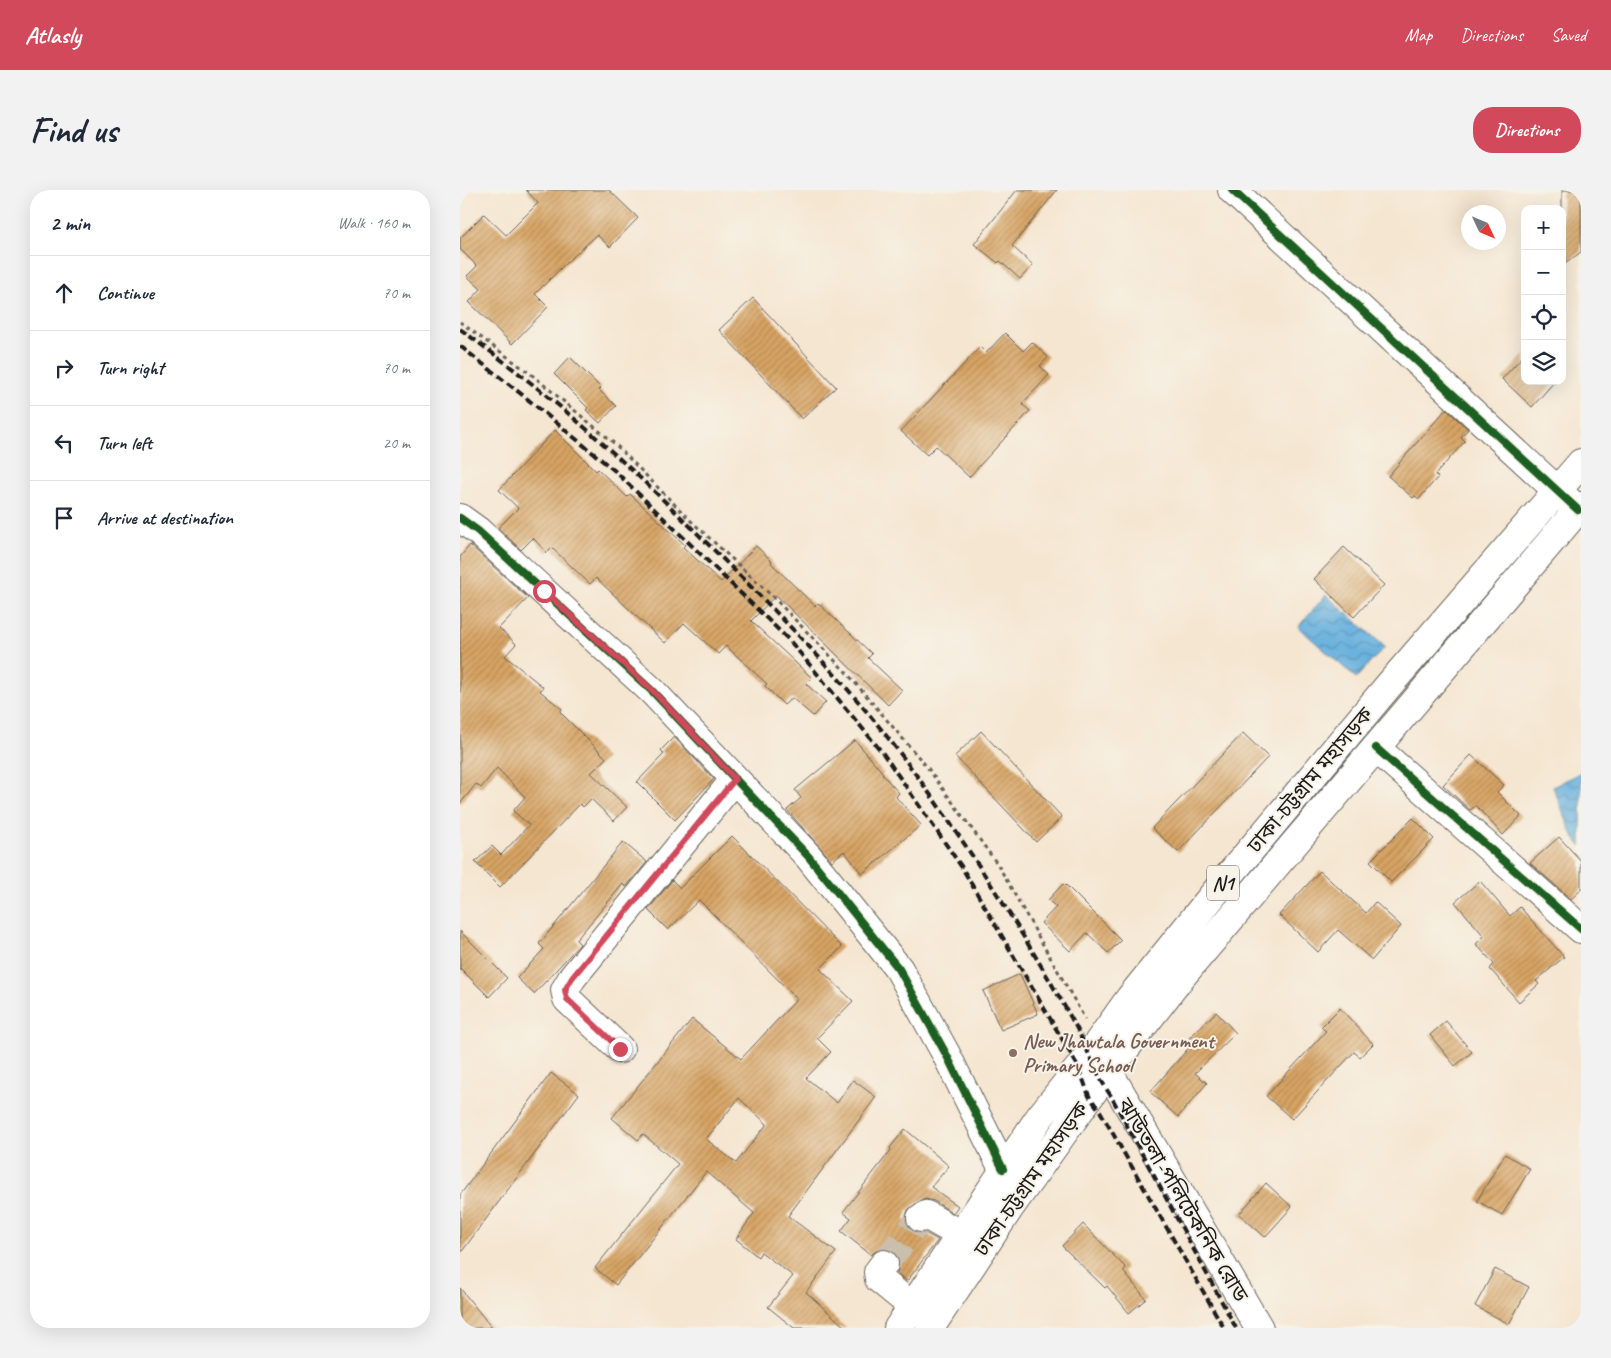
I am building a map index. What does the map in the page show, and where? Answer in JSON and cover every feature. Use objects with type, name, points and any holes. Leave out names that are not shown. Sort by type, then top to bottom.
[{"type":"main road","points":[[1232,190],[1556,491],[1579,508]]},
{"type":"main road","name":"ঢাকা-চট্টগ্রাম মহাসড়ক","points":[[905,1317],[1003,1169],[1039,1118],[1079,1068],[1130,998],[1222,884],[1389,685],[1581,463]]},
{"type":"main road","name":"ঢাকা-চট্টগ্রাম মহাসড়ক","points":[[930,1328],[1011,1206],[1108,1071],[1182,976],[1579,508]]},
{"type":"main road","points":[[460,518],[478,531],[652,690],[808,856],[899,969],[946,1054],[1003,1169]]},
{"type":"main road","points":[[1376,748],[1581,929]]},
{"type":"main road","points":[[620,1049],[567,999],[565,990],[572,978],[735,779]]},
{"type":"main road","name":"ঝাউতলা-পলিটেকনিক রোড","points":[[1108,1071],[1259,1328]]},
{"type":"main road","points":[[921,1218],[926,1215],[961,1235]]},
{"type":"main road","points":[[884,1264],[878,1272],[879,1279],[905,1317]]},
{"type":"path","points":[[460,322],[532,375],[615,444],[690,520],[771,595],[846,672],[927,767],[998,865],[1097,1042]]},
{"type":"water","points":[[1326,595],[1385,647],[1356,678],[1298,627]]},
{"type":"water","points":[[1581,772],[1581,846],[1573,836],[1553,787]]},
{"type":"building","points":[[526,190],[609,190],[638,218],[610,247],[597,235],[535,294],[548,307],[512,344],[469,302],[481,289],[467,276],[477,266],[460,249],[460,238],[484,214],[506,235],[538,203]]},
{"type":"building","points":[[1017,190],[1057,190],[1012,246],[1033,265],[1020,279],[1000,261],[998,263],[974,244]]},
{"type":"building","points":[[1562,190],[1581,190],[1581,252],[1566,263],[1566,205],[1562,205]]},
{"type":"building","points":[[753,298],[836,387],[802,419],[719,330]]},
{"type":"building","points":[[1005,333],[1023,351],[1032,342],[1048,357],[1040,366],[1049,375],[1022,404],[1030,411],[969,477],[936,446],[927,455],[901,431],[980,347],[986,353]]},
{"type":"building","points":[[570,357],[616,406],[600,423],[586,410],[588,408],[554,374]]},
{"type":"building","points":[[1521,358],[1521,385],[1551,385],[1532,407],[1502,379]]},
{"type":"building","points":[[1446,409],[1468,429],[1461,437],[1465,441],[1435,475],[1438,477],[1419,499],[1415,496],[1413,498],[1388,476]]},
{"type":"building","points":[[555,430],[596,471],[598,469],[627,497],[630,494],[685,545],[683,547],[721,582],[756,546],[815,606],[818,603],[872,654],[868,658],[902,690],[888,705],[776,595],[751,621],[812,678],[806,684],[826,702],[813,716],[792,698],[784,705],[765,686],[767,684],[726,646],[718,654],[684,623],[665,643],[596,578],[590,584],[552,548],[547,553],[533,538],[521,550],[498,528],[518,508],[499,490]]},
{"type":"building","points":[[470,545],[528,598],[499,628],[516,644],[505,656],[543,687],[540,691],[562,709],[560,712],[606,758],[591,773],[627,807],[614,821],[591,799],[583,807],[580,804],[500,887],[475,862],[492,846],[501,855],[529,825],[513,811],[525,797],[497,768],[481,788],[476,784],[460,804],[460,557]]},
{"type":"building","points":[[1344,547],[1384,585],[1354,617],[1314,579]]},
{"type":"building","points":[[981,731],[1062,817],[1036,842],[955,756]]},
{"type":"building","points":[[1243,733],[1268,757],[1178,852],[1152,828]]},
{"type":"building","points":[[674,737],[714,779],[675,820],[637,782],[664,754],[661,750]]},
{"type":"building","points":[[855,740],[899,793],[896,797],[921,825],[862,874],[844,851],[832,861],[787,810],[801,798],[795,790]]},
{"type":"building","points":[[1471,755],[1504,785],[1497,792],[1521,816],[1503,835],[1476,806],[1470,810],[1443,785]]},
{"type":"building","points":[[1413,818],[1434,839],[1391,882],[1370,861]]},
{"type":"building","points":[[732,836],[842,947],[820,969],[853,1001],[817,1038],[831,1052],[806,1078],[837,1103],[853,1080],[876,1097],[788,1216],[836,1252],[806,1292],[846,1328],[794,1328],[768,1307],[793,1276],[761,1252],[758,1257],[736,1239],[754,1213],[706,1172],[616,1285],[595,1268],[678,1164],[643,1134],[638,1140],[612,1118],[692,1019],[741,1059],[797,999],[699,900],[668,930],[648,910],[672,880],[680,888]],"holes":[[[739,1098],[767,1124],[736,1163],[706,1139]]]},
{"type":"building","points":[[1559,837],[1581,861],[1581,890],[1571,899],[1530,863]]},
{"type":"building","points":[[623,842],[647,862],[626,887],[623,884],[576,940],[580,944],[534,994],[517,978],[544,949],[539,944]]},
{"type":"building","points":[[1320,871],[1366,913],[1375,902],[1401,926],[1372,960],[1338,930],[1318,952],[1279,915]]},
{"type":"building","points":[[1480,881],[1510,916],[1520,907],[1564,957],[1536,981],[1539,984],[1519,1002],[1490,969],[1494,964],[1476,944],[1484,936],[1455,902]]},
{"type":"building","points":[[1063,884],[1121,940],[1108,953],[1087,933],[1070,951],[1041,923],[1056,907],[1048,900]]},
{"type":"building","points":[[460,931],[507,978],[489,997],[460,968]]},
{"type":"building","points":[[1020,974],[1038,1014],[1001,1030],[983,991]]},
{"type":"building","points":[[1340,1008],[1373,1044],[1360,1057],[1354,1052],[1292,1119],[1266,1096],[1326,1031],[1321,1027]]},
{"type":"building","points":[[1216,1012],[1236,1033],[1195,1073],[1207,1083],[1178,1117],[1150,1092],[1193,1043],[1189,1038]]},
{"type":"building","points":[[1446,1021],[1472,1052],[1455,1066],[1430,1035]]},
{"type":"building","points":[[551,1073],[579,1094],[460,1254],[460,1195]]},
{"type":"building","points":[[905,1129],[949,1166],[931,1187],[958,1206],[953,1213],[934,1201],[925,1199],[908,1210],[905,1219],[908,1226],[914,1232],[925,1233],[938,1240],[907,1281],[897,1273],[900,1265],[898,1257],[894,1252],[885,1248],[877,1250],[871,1255],[841,1231],[851,1218],[843,1212]]},
{"type":"building","points":[[1505,1154],[1530,1169],[1502,1215],[1477,1201]]},
{"type":"building","points":[[1266,1183],[1292,1207],[1265,1237],[1239,1214]]},
{"type":"building","points":[[1083,1224],[1126,1268],[1123,1271],[1146,1299],[1129,1313],[1107,1286],[1105,1288],[1062,1246]]},
{"type":"building","points":[[1495,1269],[1529,1287],[1509,1324],[1475,1306]]},
{"type":"building","points":[[460,1288],[492,1328],[460,1328]]},
{"type":"tunnel","points":[[884,1264],[921,1218]]},
{"type":"railway","points":[[460,329],[574,419],[670,507],[833,672],[905,759],[985,875],[1057,993],[1079,1032],[1100,1078],[1236,1328]]},
{"type":"railway","points":[[460,346],[615,471],[790,641],[882,752],[961,866],[1079,1068],[1089,1096],[1100,1111],[1224,1328]]},
{"type":"cycle path","points":[[1232,190],[1578,510]]},
{"type":"cycle path","points":[[460,518],[478,531],[652,691],[808,856],[899,969],[946,1054],[1003,1169]]},
{"type":"cycle path","points":[[1376,748],[1581,929]]},
{"type":"place","name":"New Jhawtala Government Primary School","points":[[1013,1053]]},
{"type":"route","points":[[544,591],[652,690],[735,779],[572,978],[565,990],[567,999],[620,1049]]}]
